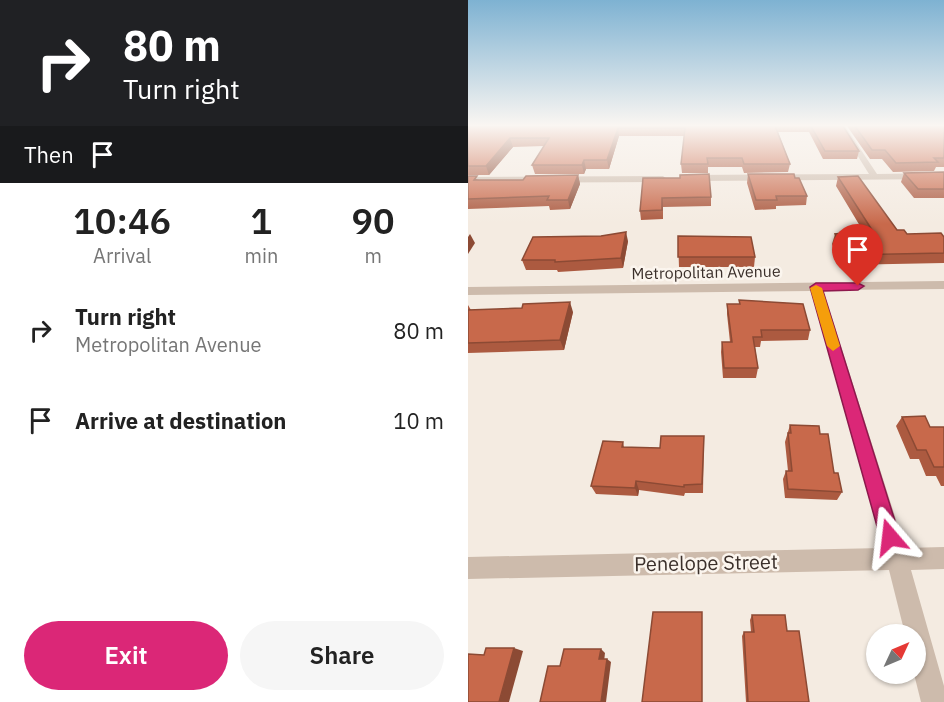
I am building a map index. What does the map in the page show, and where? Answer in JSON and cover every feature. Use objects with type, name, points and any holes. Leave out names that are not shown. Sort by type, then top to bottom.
[{"type":"street","points":[[863,159],[875,177]]},
{"type":"street","points":[[683,178],[944,176]]},
{"type":"street","points":[[468,180],[671,178]]},
{"type":"street","name":"Metropolitan Avenue","points":[[468,291],[944,285]]},
{"type":"street","points":[[816,287],[897,560],[935,702]]},
{"type":"street","name":"Penelope Street","points":[[468,568],[944,558]]},
{"type":"building","points":[[468,159],[492,159],[486,166],[468,166]]},
{"type":"building","points":[[536,159],[607,159],[584,160],[582,165],[532,165]]},
{"type":"building","points":[[682,159],[707,159],[708,164],[681,164]]},
{"type":"building","points":[[742,159],[788,159],[790,164],[744,164]]},
{"type":"building","points":[[892,159],[935,159],[938,162],[896,163]]},
{"type":"building","points":[[944,172],[944,189],[918,189],[904,173]]},
{"type":"building","points":[[709,174],[711,197],[662,198],[662,210],[640,211],[643,178],[680,178],[680,175]]},
{"type":"building","points":[[748,174],[794,174],[795,178],[799,178],[807,196],[776,196],[777,200],[756,200]]},
{"type":"building","points":[[578,175],[568,200],[547,200],[549,196],[468,199],[468,176],[477,176],[474,180],[523,180],[526,176]]},
{"type":"building","points":[[858,176],[897,230],[904,230],[907,234],[941,233],[944,237],[944,253],[845,255],[835,234],[872,230],[838,177]]},
{"type":"building","points":[[626,232],[621,258],[555,262],[555,260],[522,260],[533,237],[601,236]]},
{"type":"building","points":[[678,236],[751,237],[755,257],[678,257]]},
{"type":"building","points":[[739,300],[803,304],[810,330],[761,330],[762,337],[753,337],[758,368],[724,368],[722,342],[732,342],[727,304],[740,304]]},
{"type":"building","points":[[570,302],[560,340],[468,343],[468,310],[522,308],[523,304]]},
{"type":"building","points":[[925,416],[930,427],[944,427],[944,467],[934,467],[926,450],[917,450],[902,417]]},
{"type":"building","points":[[790,425],[819,426],[820,434],[828,434],[834,473],[838,473],[842,492],[788,489],[786,471],[792,471],[788,433],[791,433]]},
{"type":"building","points":[[661,436],[704,436],[702,484],[684,485],[684,487],[636,481],[635,488],[591,486],[603,441],[623,442],[622,447],[660,448]]},
{"type":"building","points":[[653,612],[702,612],[702,702],[642,702]]},
{"type":"building","points":[[752,615],[785,615],[787,631],[799,631],[809,702],[748,702],[744,632],[754,632]]},
{"type":"building","points":[[486,648],[514,648],[499,702],[468,702],[468,654],[484,655]]},
{"type":"building","points":[[564,649],[601,649],[599,659],[607,659],[601,702],[540,702],[548,666],[560,666]]},
{"type":"slow traffic","points":[[816,288],[833,346]]},
{"type":"route","points":[[858,286],[816,287],[890,537]]}]
